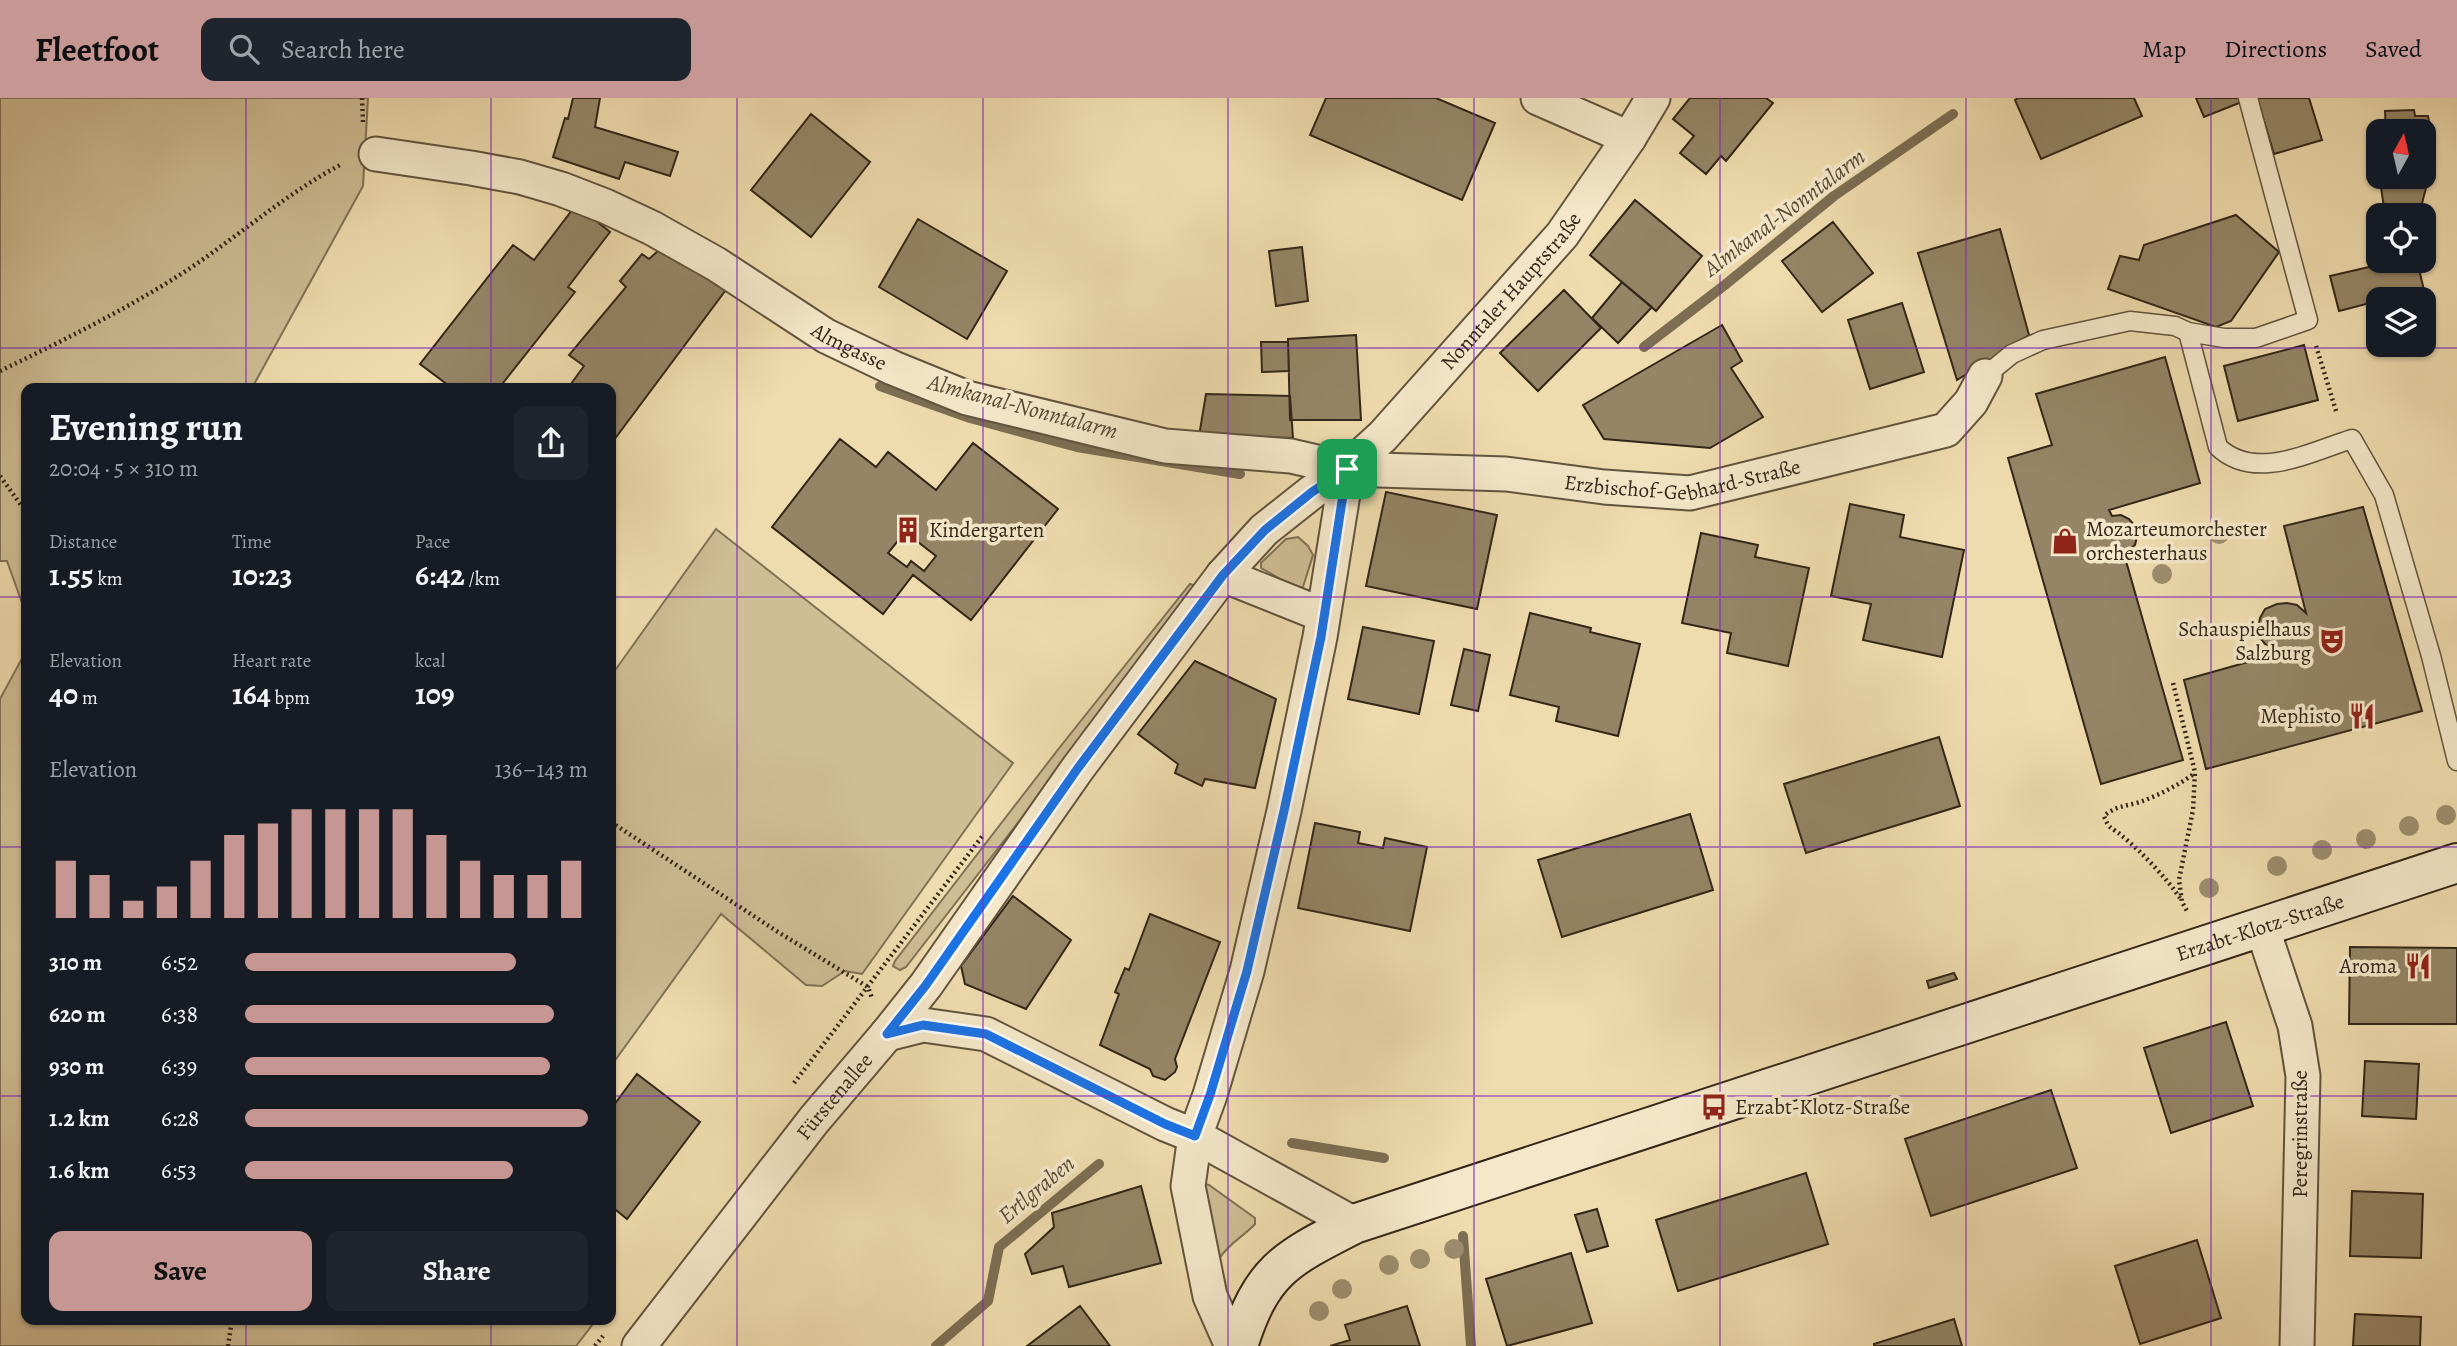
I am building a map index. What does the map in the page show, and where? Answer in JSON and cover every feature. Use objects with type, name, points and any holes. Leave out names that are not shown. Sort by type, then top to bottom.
[{"type":"main road","name":"Erzabt-Klotz-Straße","points":[[1354,1224],[2457,863]]},
{"type":"main road","points":[[1238,1346],[1253,1305],[1275,1272],[1296,1256],[1354,1224]]},
{"type":"street","points":[[1538,98],[1629,138]]},
{"type":"street","name":"Nonntaler Hauptstraße","points":[[1223,575],[1265,530],[1312,492],[1347,469],[1383,436],[1562,235],[1629,138],[1653,98]]},
{"type":"street","name":"Almgasse","points":[[376,154],[520,177],[605,206],[652,228],[716,264],[826,336],[893,368],[967,398],[1165,446],[1291,456],[1347,469]]},
{"type":"street","name":"Erzbischof-Gebhard-Straße","points":[[1347,469],[1506,474],[1604,487],[1690,493],[1947,430],[1971,402],[1985,376]]},
{"type":"street","points":[[1232,1346],[1210,1296],[1188,1186],[1195,1136],[1247,971],[1284,811],[1321,637],[1347,469]]},
{"type":"street","points":[[1223,575],[1323,615]]},
{"type":"street","name":"Fürstenallee","points":[[639,1346],[814,1120],[926,985],[1078,768],[1223,575]]},
{"type":"street","name":"Peregrinstraße","points":[[2262,927],[2295,1026],[2302,1076],[2297,1346]]},
{"type":"street","points":[[887,1034],[923,1025],[986,1034],[1165,1124],[1195,1136],[1354,1224]]},
{"type":"lane","points":[[1985,376],[2012,354],[2043,340],[2130,321],[2175,326],[2188,332],[2224,338],[2256,338],[2308,320],[2248,98]]},
{"type":"lane","points":[[2188,332],[2218,447],[2229,457],[2244,463],[2269,464],[2352,439],[2384,495],[2431,656],[2457,761]]},
{"type":"path","points":[[0,371],[74,335],[170,281],[335,167],[362,155],[376,154]]},
{"type":"path","points":[[2308,320],[2336,412],[2352,439]]},
{"type":"path","points":[[0,476],[21,505]]},
{"type":"path","points":[[2173,683],[2195,772],[2193,810],[2179,880],[2182,902]]},
{"type":"path","points":[[2195,772],[2181,784],[2140,802],[2110,810],[2104,816],[2108,827],[2122,836],[2171,885],[2182,902],[2201,947]]},
{"type":"path","points":[[616,825],[868,987],[873,1000]]},
{"type":"path","points":[[788,1091],[987,830]]},
{"type":"path","points":[[228,1346],[231,1325]]},
{"type":"path","points":[[595,1346],[603,1336]]},
{"type":"shaded area","points":[[0,98],[368,98],[363,186],[255,383],[21,383],[21,600],[7,561],[0,561]]},
{"type":"shaded area","points":[[716,529],[1013,763],[862,974],[845,971],[822,986],[806,985],[721,914],[616,1059],[616,669]]},
{"type":"shaded area","points":[[1298,537],[1313,555],[1303,587],[1298,589],[1261,568],[1261,563],[1286,539]]},
{"type":"shaded area","points":[[1190,584],[1201,587],[906,967],[900,970],[893,966],[1060,747]]},
{"type":"shaded area","points":[[21,660],[21,1325],[592,1325],[576,1346],[0,1346],[0,699]]},
{"type":"shaded area","points":[[1204,1184],[1255,1218],[1255,1224],[1227,1248],[1218,1260]]},
{"type":"building","points":[[573,98],[600,98],[595,127],[678,152],[670,176],[625,162],[619,179],[553,157]]},
{"type":"building","points":[[1326,98],[1436,98],[1495,123],[1462,200],[1310,135]]},
{"type":"building","points":[[1690,98],[1766,98],[1773,103],[1726,161],[1721,156],[1706,174],[1680,153],[1694,136],[1673,119]]},
{"type":"building","points":[[2134,98],[2142,116],[2041,159],[2015,100]]},
{"type":"building","points":[[2196,98],[2239,98],[2239,103],[2204,117]]},
{"type":"building","points":[[2257,98],[2309,98],[2322,140],[2274,154]]},
{"type":"building","points":[[2414,110],[2415,116],[2428,116],[2429,119],[2385,119],[2385,111]]},
{"type":"building","points":[[811,114],[870,162],[811,237],[751,190]]},
{"type":"building","points":[[2381,189],[2426,189],[2422,203],[2383,203]]},
{"type":"building","points":[[1635,200],[1702,256],[1656,311],[1590,255]]},
{"type":"building","points":[[576,205],[610,232],[568,287],[575,292],[503,383],[445,383],[420,364],[513,245],[534,260]]},
{"type":"building","points":[[2236,215],[2279,252],[2231,321],[2216,327],[2108,289],[2120,256],[2139,260],[2144,245]]},
{"type":"building","points":[[918,219],[1007,271],[967,339],[879,287]]},
{"type":"building","points":[[1833,222],[1873,273],[1822,312],[1782,261]]},
{"type":"building","points":[[2000,229],[2029,335],[1957,380],[1918,253]]},
{"type":"building","points":[[1302,247],[1308,301],[1276,306],[1269,251]]},
{"type":"building","points":[[659,250],[728,287],[616,437],[616,383],[572,383],[584,366],[569,355],[626,287],[620,281],[642,254],[649,259]]},
{"type":"building","points":[[2366,268],[2366,273],[2420,273],[2423,287],[2366,287],[2366,304],[2339,311],[2330,276]]},
{"type":"building","points":[[1622,282],[1652,307],[1618,343],[1592,318]]},
{"type":"building","points":[[1564,290],[1601,328],[1538,391],[1500,353]]},
{"type":"building","points":[[1902,303],[1924,372],[1870,389],[1848,320]]},
{"type":"building","points":[[1722,325],[1742,361],[1731,368],[1763,417],[1710,448],[1604,439],[1583,405]]},
{"type":"building","points":[[1356,335],[1361,420],[1290,420],[1288,339]]},
{"type":"building","points":[[1261,342],[1288,342],[1289,371],[1262,372]]},
{"type":"building","points":[[2304,345],[2318,400],[2238,421],[2224,366]]},
{"type":"building","points":[[2165,357],[2200,483],[2109,510],[2112,516],[2121,515],[2135,526],[2135,545],[2124,554],[2183,760],[2101,784],[2008,458],[2052,445],[2036,394]]},
{"type":"building","points":[[1206,394],[1290,396],[1293,438],[1199,436]]},
{"type":"building","name":"Kindergarten","points":[[840,439],[876,467],[888,452],[936,490],[973,443],[1058,509],[971,620],[913,575],[883,614],[772,527]],"holes":[[[905,532],[936,556],[924,571],[911,561],[907,567],[888,553]]]},
{"type":"building","points":[[1386,492],[1497,515],[1477,609],[1366,586]]},
{"type":"building","points":[[1850,504],[1904,515],[1900,537],[1964,550],[1942,657],[1863,640],[1871,604],[1831,596]]},
{"type":"building","name":"Schauspielhaus Salzburg","points":[[2363,507],[2422,711],[2206,769],[2184,680],[2280,653],[2260,638],[2260,618],[2265,609],[2287,603],[2297,605],[2306,613],[2284,526]]},
{"type":"building","points":[[1701,533],[1758,545],[1755,557],[1809,568],[1788,666],[1727,653],[1731,633],[1682,623]]},
{"type":"building","points":[[1530,613],[1591,628],[1590,632],[1640,644],[1618,736],[1556,721],[1559,707],[1510,695]]},
{"type":"building","points":[[1363,627],[1434,641],[1419,714],[1348,699]]},
{"type":"building","points":[[1464,649],[1490,655],[1478,711],[1451,705]]},
{"type":"building","points":[[1195,661],[1276,699],[1255,788],[1205,779],[1202,786],[1175,773],[1178,764],[1138,734]]},
{"type":"building","points":[[1939,737],[1960,806],[1806,853],[1784,784]]},
{"type":"building","points":[[1690,814],[1713,890],[1562,937],[1538,860]]},
{"type":"building","points":[[1315,823],[1360,832],[1358,843],[1383,848],[1385,838],[1427,847],[1410,931],[1298,908]]},
{"type":"building","points":[[1013,896],[1071,940],[1026,1009],[965,984],[961,966]]},
{"type":"building","points":[[1150,914],[1220,942],[1175,1059],[1177,1067],[1165,1080],[1153,1076],[1150,1069],[1100,1045],[1119,994],[1115,992],[1125,968],[1129,970]]},
{"type":"building","points":[[2350,947],[2457,948],[2457,1024],[2349,1024]]},
{"type":"building","points":[[1954,973],[1957,979],[1929,988],[1927,981]]},
{"type":"building","points":[[2226,1022],[2253,1106],[2171,1133],[2144,1048]]},
{"type":"building","points":[[2365,1061],[2419,1064],[2416,1119],[2362,1116]]},
{"type":"building","points":[[637,1074],[700,1122],[627,1219],[616,1210],[616,1102]]},
{"type":"building","points":[[2051,1090],[2077,1168],[1931,1216],[1905,1139]]},
{"type":"building","points":[[1806,1173],[1828,1244],[1678,1291],[1656,1220]]},
{"type":"building","points":[[1141,1186],[1161,1263],[1069,1287],[1063,1266],[1032,1274],[1025,1254],[1054,1227],[1052,1213]]},
{"type":"building","points":[[2352,1191],[2423,1194],[2421,1258],[2350,1256]]},
{"type":"building","points":[[1597,1209],[1608,1246],[1587,1252],[1575,1215]]},
{"type":"building","points":[[2197,1240],[2221,1318],[2140,1344],[2115,1266]]},
{"type":"building","points":[[1571,1253],[1592,1323],[1507,1346],[1486,1279]]},
{"type":"building","points":[[1080,1306],[1110,1346],[1027,1346]]},
{"type":"building","points":[[1407,1306],[1420,1346],[1330,1346],[1350,1340],[1345,1325]]},
{"type":"building","points":[[2355,1314],[2421,1317],[2420,1346],[2353,1346]]},
{"type":"building","points":[[1954,1319],[1962,1346],[1874,1346],[1874,1344]]},
{"type":"waterway","name":"Almkanal-Nonntalarm","points":[[1644,347],[1834,196],[1953,114]]},
{"type":"waterway","name":"Almkanal-Nonntalarm","points":[[880,386],[970,418],[1077,447],[1240,474]]},
{"type":"waterway","name":"Ertlgraben","points":[[1292,1143],[1384,1158]]},
{"type":"waterway","name":"Ertlgraben","points":[[936,1346],[988,1301],[999,1247],[1099,1164]]},
{"type":"waterway","name":"Ertlgraben","points":[[1463,1236],[1471,1346]]},
{"type":"place","name":"Kindergarten","points":[[908,530]]},
{"type":"place","name":"Mozarteumorchester orchesterhaus","points":[[2065,541]]},
{"type":"place","name":"Schauspielhaus Salzburg","points":[[2332,641]]},
{"type":"place","name":"Mephisto","points":[[2362,716]]},
{"type":"place","name":"Aroma","points":[[2418,966]]},
{"type":"place","name":"Erzabt-Klotz-Straße","points":[[1714,1107]]},
{"type":"route","points":[[1347,469],[1321,637],[1284,811],[1247,971],[1195,1136],[1165,1124],[986,1034],[923,1025],[887,1034],[926,985],[1078,768],[1223,575],[1265,530],[1312,492],[1347,469]]}]
